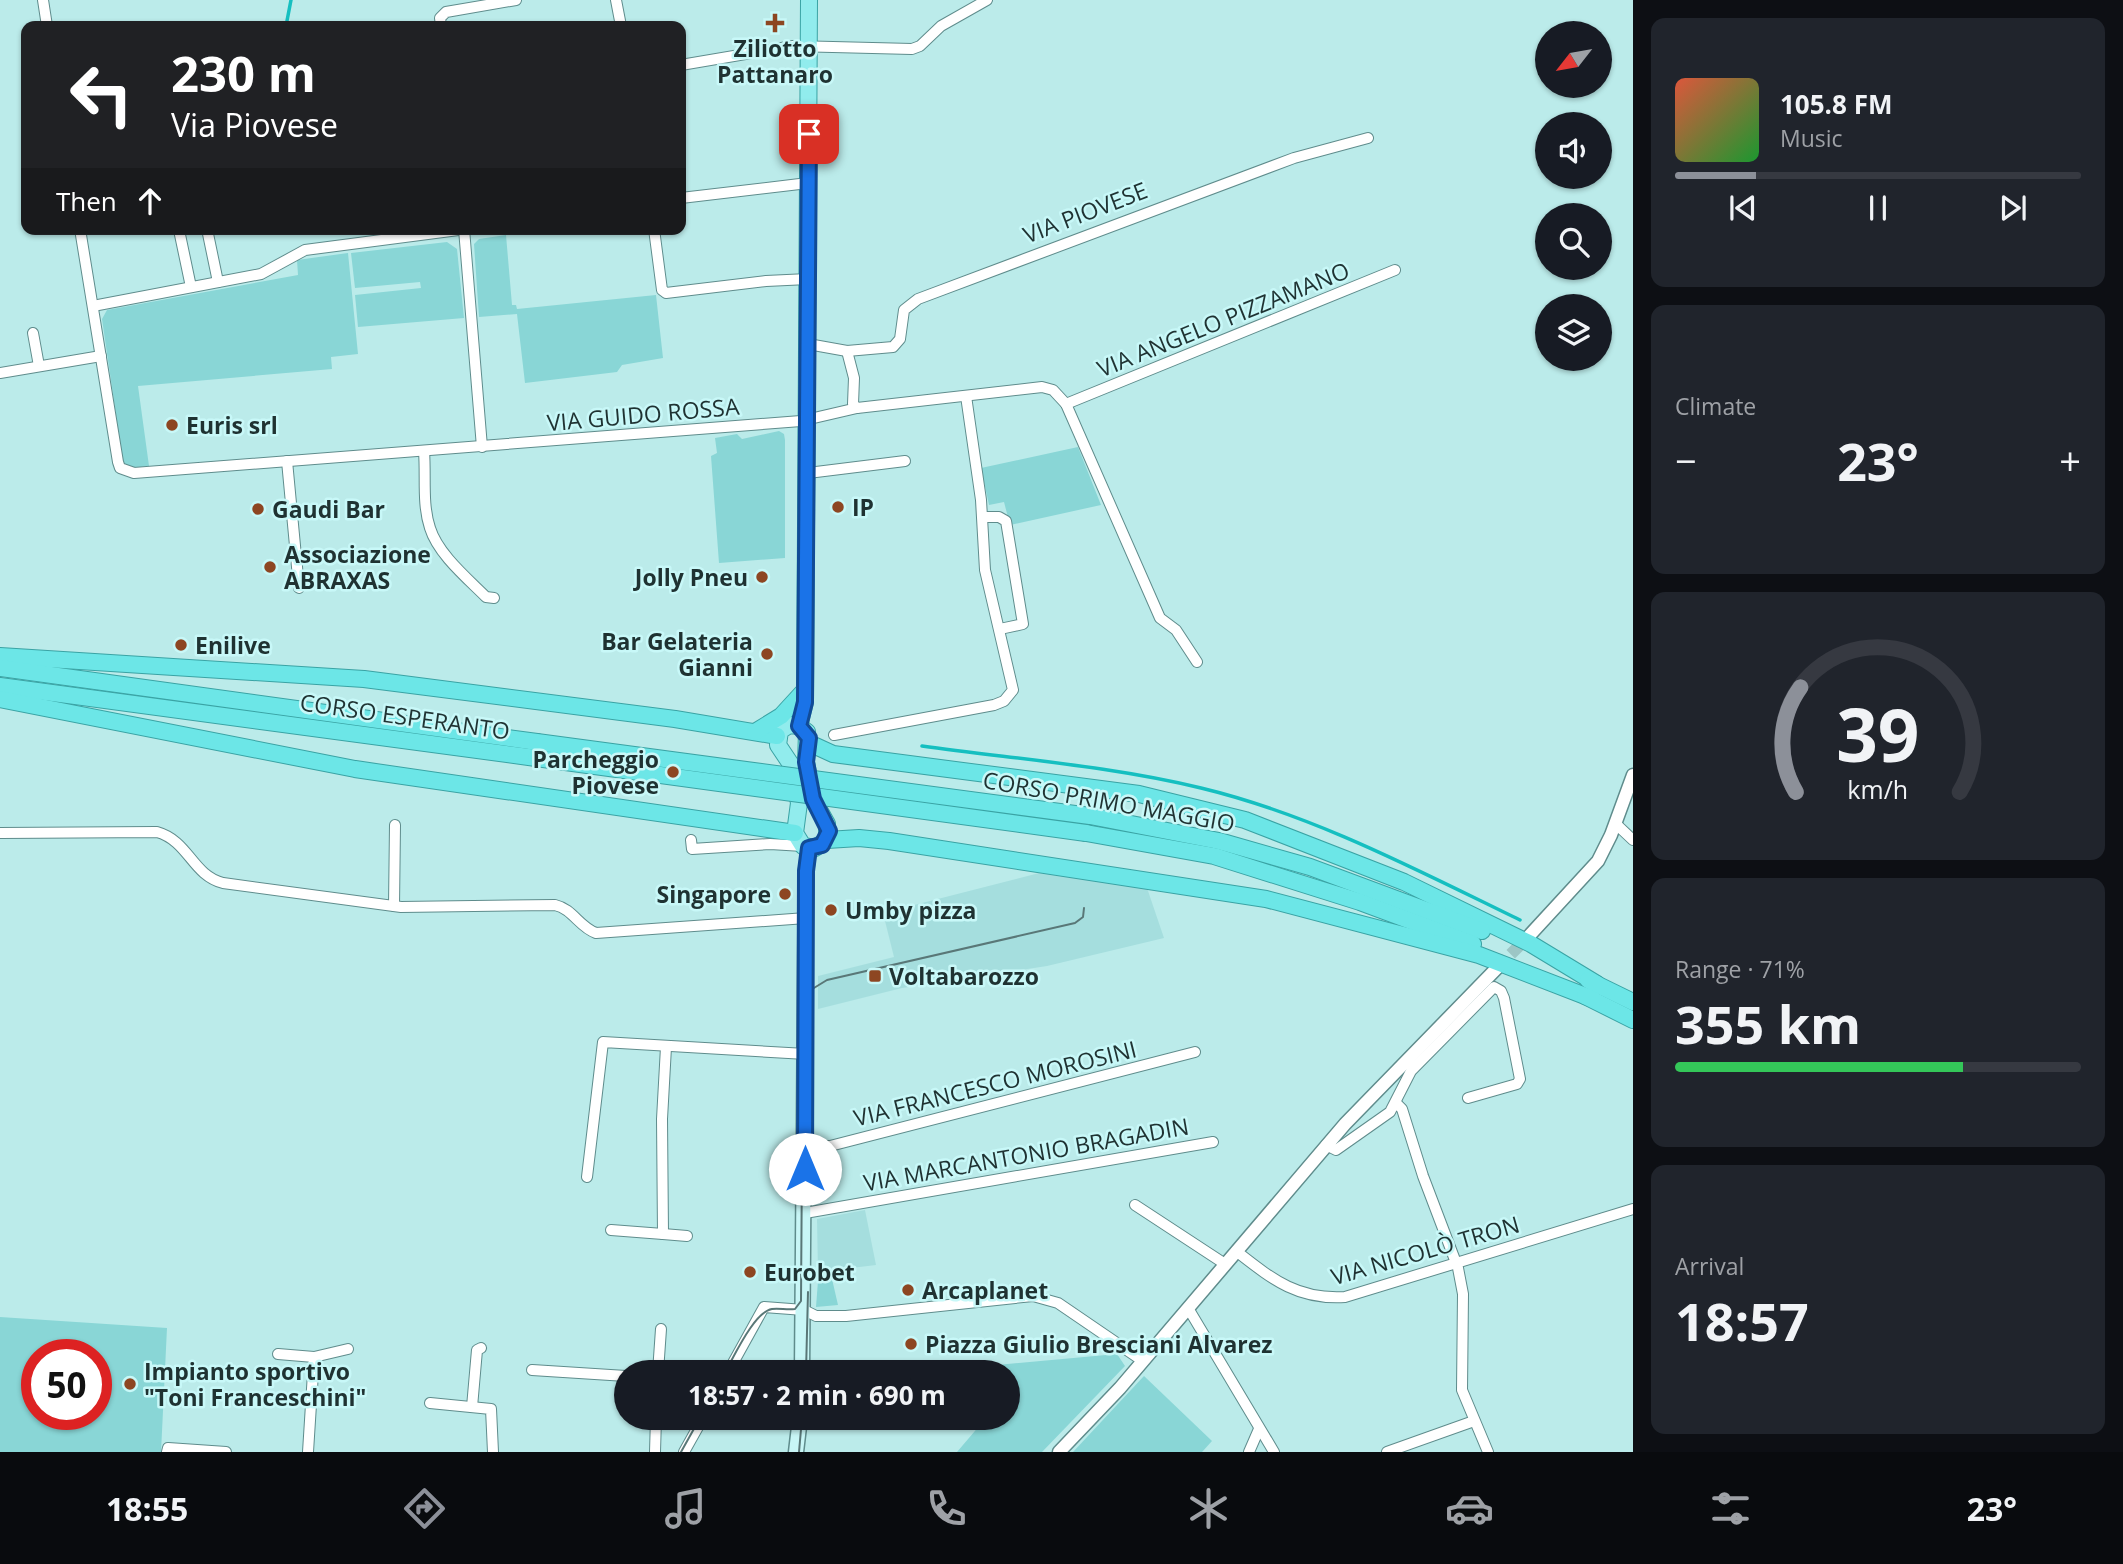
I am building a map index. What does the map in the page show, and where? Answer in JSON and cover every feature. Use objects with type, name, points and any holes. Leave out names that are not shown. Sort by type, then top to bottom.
[{"type":"highway","points":[[0,656],[364,679],[676,719],[778,736]]},
{"type":"highway","name":"CORSO ESPERANTO","points":[[0,668],[537,750]]},
{"type":"highway","name":"CORSO ESPERANTO","points":[[0,686],[537,750],[802,786]]},
{"type":"highway","points":[[755,732],[781,716],[803,692]]},
{"type":"highway","points":[[0,699],[355,769],[802,842]]},
{"type":"highway","points":[[809,743],[833,754],[1139,794],[1245,820],[1404,882],[1531,944],[1595,992]]},
{"type":"highway","name":"CORSO PRIMO MAGGIO","points":[[802,786],[1086,833],[1217,849],[1595,992],[1633,1002]]},
{"type":"highway","points":[[827,840],[859,838],[889,841],[1241,894],[1479,955],[1595,992]]},
{"type":"highway","name":"CORSO PRIMO MAGGIO","points":[[1595,992],[1633,1020]]},
{"type":"main road","points":[[799,726],[805,702],[809,0]]},
{"type":"main road","points":[[802,842],[827,840],[829,831],[813,799],[806,762],[809,743],[807,732],[799,726],[789,725],[778,736],[780,750],[792,766],[799,803],[806,918],[802,1360]]},
{"type":"main road","points":[[796,1452],[799,1430]]},
{"type":"street","points":[[440,21],[446,12],[516,0]]},
{"type":"street","points":[[616,0],[620,21]]},
{"type":"street","points":[[686,64],[783,47],[912,49],[920,46],[941,26],[987,0]]},
{"type":"street","points":[[43,3],[46,21]]},
{"type":"street","name":"VIA PIOVESE","points":[[808,344],[847,351],[887,349],[898,344],[902,315],[918,299],[1294,158],[1368,138]]},
{"type":"street","points":[[686,197],[808,183]]},
{"type":"street","points":[[0,373],[101,356],[81,235]]},
{"type":"street","points":[[180,235],[191,287]]},
{"type":"street","points":[[208,235],[218,282]]},
{"type":"street","points":[[93,306],[272,270],[305,250],[419,235]]},
{"type":"street","points":[[465,235],[482,447]]},
{"type":"street","points":[[655,235],[662,290],[666,293],[775,280],[808,279]]},
{"type":"street","name":"VIA ANGELO PIZZAMANO","points":[[1066,404],[1395,270]]},
{"type":"street","points":[[33,333],[39,366]]},
{"type":"street","points":[[847,351],[854,378],[853,404],[857,408]]},
{"type":"street","name":"VIA GUIDO ROSSA","points":[[101,356],[120,468],[125,472],[143,473],[808,421]]},
{"type":"street","points":[[808,421],[857,408],[1042,387],[1053,390],[1066,404],[1160,618],[1176,630],[1197,662]]},
{"type":"street","points":[[834,735],[1004,701],[1013,691],[985,570],[983,517],[966,396]]},
{"type":"street","points":[[424,451],[430,530],[439,545],[472,583],[486,597],[494,597]]},
{"type":"street","points":[[287,461],[299,588]]},
{"type":"street","points":[[808,473],[905,461]]},
{"type":"street","points":[[983,517],[999,517],[1006,521],[1023,624],[1000,629]]},
{"type":"street","points":[[1529,936],[1598,861],[1616,824],[1633,775]]},
{"type":"street","points":[[1616,824],[1633,840]]},
{"type":"street","points":[[394,906],[395,825]]},
{"type":"street","points":[[0,833],[157,832],[171,836],[182,844],[194,864],[210,880],[394,906],[555,905],[564,907],[588,930],[596,933],[806,918]]},
{"type":"street","points":[[691,839],[692,849],[802,842]]},
{"type":"street","points":[[1059,1452],[1143,1362],[1326,1145],[1499,967]]},
{"type":"street","points":[[1326,1145],[1336,1150],[1372,1127],[1396,1103],[1411,1071],[1494,987],[1501,991],[1503,998],[1520,1079],[1517,1084],[1468,1098]]},
{"type":"street","points":[[587,1177],[603,1042],[806,1054]]},
{"type":"street","points":[[663,1234],[662,1119],[666,1046]]},
{"type":"street","name":"VIA FRANCESCO MOROSINI","points":[[805,1146],[830,1146],[1195,1052]]},
{"type":"street","points":[[1396,1103],[1402,1109],[1423,1176],[1456,1263],[1463,1294],[1461,1385],[1488,1452]]},
{"type":"street","name":"VIA MARCANTONIO BRAGADIN","points":[[805,1213],[1213,1142]]},
{"type":"street","points":[[1135,1205],[1225,1264]]},
{"type":"street","name":"VIA NICOLÒ TRON","points":[[1236,1251],[1285,1285],[1318,1299],[1345,1297],[1633,1209]]},
{"type":"street","points":[[611,1230],[687,1236]]},
{"type":"street","points":[[735,1360],[764,1307],[804,1310],[816,1316],[846,1317],[1044,1297],[1058,1303],[1143,1362]]},
{"type":"street","points":[[1188,1308],[1274,1452]]},
{"type":"street","points":[[659,1360],[661,1329]]},
{"type":"street","points":[[472,1407],[477,1350],[481,1348]]},
{"type":"street","points":[[278,1354],[314,1357],[348,1349]]},
{"type":"street","points":[[308,1452],[314,1357]]},
{"type":"street","points":[[532,1370],[614,1375]]},
{"type":"street","points":[[430,1403],[491,1409],[493,1452]]},
{"type":"street","points":[[1387,1452],[1474,1420]]},
{"type":"street","points":[[1250,1452],[1259,1429]]},
{"type":"street","points":[[655,1452],[656,1430]]},
{"type":"street","points":[[684,1452],[696,1430]]},
{"type":"street","points":[[167,1450],[226,1452]]},
{"type":"shaded area","points":[[506,235],[512,305],[516,305],[517,309],[656,295],[663,358],[622,365],[617,372],[525,383],[517,314],[479,317],[474,244],[479,239]]},
{"type":"shaded area","points":[[447,242],[457,249],[464,318],[358,327],[355,295],[421,288],[420,282],[355,288],[351,253]]},
{"type":"shaded area","points":[[348,253],[358,354],[331,357],[332,369],[138,386],[149,466],[130,468],[123,463],[102,319],[107,310],[298,275],[297,260]]},
{"type":"shaded area","points":[[779,431],[784,434],[785,440],[785,558],[719,563],[711,456],[717,453],[715,438],[737,434],[742,439]]},
{"type":"shaded area","points":[[1078,447],[1101,505],[1010,525],[1004,502],[989,505],[981,468]]},
{"type":"shaded area","points":[[1043,872],[1147,888],[1164,938],[1047,966],[902,988],[818,1009],[818,976],[894,957],[883,913]]},
{"type":"shaded area","points":[[865,1210],[876,1265],[818,1272],[817,1219]]},
{"type":"shaded area","points":[[832,1279],[838,1305],[816,1307],[818,1281]]},
{"type":"shaded area","name":"Impianto sportivo \"Toni Franceschini\"","points":[[0,1317],[167,1328],[161,1452],[0,1452]]},
{"type":"shaded area","points":[[1117,1354],[1125,1366],[1042,1452],[957,1452],[976,1430],[1020,1430],[1020,1363]]},
{"type":"shaded area","points":[[1144,1376],[1212,1441],[1202,1452],[1073,1452]]},
{"type":"waterway","points":[[287,21],[291,0]]},
{"type":"waterway","points":[[922,746],[1133,774],[1243,799],[1364,845],[1520,920]]},
{"type":"tunnel","points":[[1498,967],[1529,936]]},
{"type":"tram line","points":[[732,1360],[745,1336],[765,1312],[772,1309],[795,1309],[801,1301],[803,1012],[809,991],[827,980],[1075,923],[1083,917],[1084,908]]},
{"type":"tram line","points":[[806,1360],[808,1292]]},
{"type":"tram line","points":[[681,1452],[693,1430]]},
{"type":"tram line","points":[[799,1452],[801,1430]]},
{"type":"place","name":"Ziliotto Pattanaro","points":[[775,23]]},
{"type":"place","name":"Euris srl","points":[[172,425]]},
{"type":"place","name":"IP","points":[[838,507]]},
{"type":"place","name":"Gaudi Bar","points":[[258,509]]},
{"type":"place","name":"Associazione ABRAXAS","points":[[270,567]]},
{"type":"place","name":"Jolly Pneu","points":[[762,577]]},
{"type":"place","name":"Enilive","points":[[181,645]]},
{"type":"place","name":"Bar Gelateria Gianni","points":[[767,654]]},
{"type":"place","name":"Parcheggio Piovese","points":[[673,772]]},
{"type":"place","name":"Singapore","points":[[785,894]]},
{"type":"place","name":"Umby pizza","points":[[831,910]]},
{"type":"place","name":"Voltabarozzo","points":[[875,976]]},
{"type":"place","name":"Eurobet","points":[[750,1272]]},
{"type":"place","name":"Arcaplanet","points":[[908,1290]]},
{"type":"place","name":"Piazza Giulio Bresciani Alvarez","points":[[911,1344]]},
{"type":"place","name":"Impianto sportivo \"Toni Franceschini\"","points":[[130,1384]]},
{"type":"route","points":[[805,1169],[806,871],[809,848],[822,845],[827,840],[829,831],[813,799],[806,762],[809,738],[807,732],[799,726],[805,702],[803,692],[808,555],[809,134]]}]
